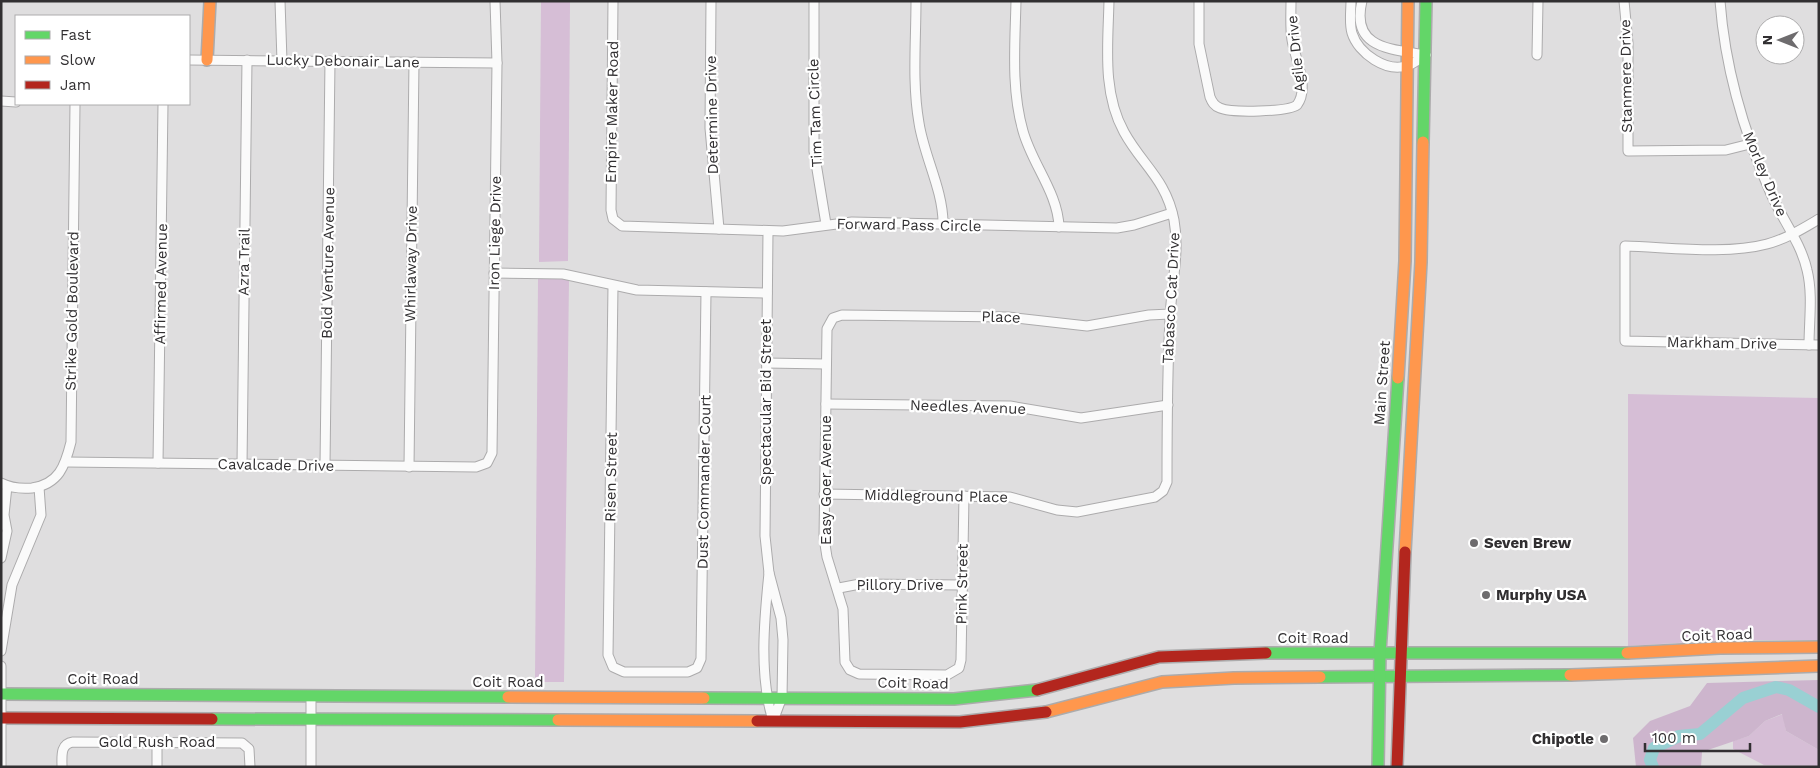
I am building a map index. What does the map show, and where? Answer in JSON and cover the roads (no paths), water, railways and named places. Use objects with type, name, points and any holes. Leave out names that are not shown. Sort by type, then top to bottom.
[{"type":"main road","points":[[207,60],[210,1]]},
{"type":"main road","name":"Main Street","points":[[1378,767],[1380,653],[1405,261],[1408,1]]},
{"type":"main road","points":[[1397,767],[1400,652],[1421,262],[1426,1]]},
{"type":"main road","points":[[1405,261],[1421,262]]},
{"type":"main road","points":[[1392,453],[1412,452]]},
{"type":"main road","name":"Coit Road","points":[[2,694],[972,697],[1036,690],[1159,657],[1234,653],[1400,652],[1561,654],[1819,648]]},
{"type":"main road","points":[[1561,654],[1561,676]]},
{"type":"main road","points":[[2,718],[960,722],[1041,713],[1162,682],[1234,678],[1561,676],[1819,666]]},
{"type":"street","points":[[280,1],[282,61]]},
{"type":"street","name":"Iron Liege Drive","points":[[486,464],[492,452],[497,63],[495,1]]},
{"type":"street","name":"Empire Maker Road","points":[[613,1],[610,210],[616,222]]},
{"type":"street","name":"Determine Drive","points":[[711,1],[710,151],[719,229]]},
{"type":"street","name":"Tim Tam Circle","points":[[814,1],[814,151],[826,224]]},
{"type":"street","points":[[916,1],[914,68],[916,108],[927,160],[941,201],[943,223]]},
{"type":"street","points":[[1016,1],[1015,79],[1018,109],[1030,152],[1054,200],[1059,227]]},
{"type":"street","name":"Tabasco Cat Drive","points":[[1109,1],[1108,71],[1112,102],[1128,139],[1158,179],[1172,213],[1176,248],[1170,314],[1166,482],[1163,492]]},
{"type":"street","name":"Agile Drive","points":[[1199,1],[1200,51],[1210,97],[1214,105],[1224,109],[1286,110],[1297,105],[1301,97],[1301,86],[1292,42],[1291,1]]},
{"type":"street","points":[[1351,1],[1351,30],[1361,49],[1383,64],[1407,66],[1426,55]]},
{"type":"street","points":[[1362,1],[1362,24],[1371,40],[1388,50],[1426,55]]},
{"type":"street","points":[[1537,55],[1538,1]]},
{"type":"street","name":"Stanmere Drive","points":[[1624,1],[1628,43],[1628,151],[1726,150],[1750,144]]},
{"type":"street","name":"Morley Drive","points":[[1720,1],[1734,90],[1750,144],[1807,269],[1814,345]]},
{"type":"street","name":"Lucky Debonair Lane","points":[[190,60],[497,63]]},
{"type":"street","name":"Azra Trail","points":[[242,464],[247,60]]},
{"type":"street","name":"Bold Venture Avenue","points":[[325,466],[330,61]]},
{"type":"street","name":"Whirlaway Drive","points":[[409,467],[414,62]]},
{"type":"street","points":[[1,101],[15,102]]},
{"type":"street","name":"Strike Gold Boulevard","points":[[4,485],[23,489],[39,487],[56,479],[66,462],[71,442],[75,105]]},
{"type":"street","name":"Affirmed Avenue","points":[[158,463],[163,105]]},
{"type":"street","name":"Forward Pass Circle","points":[[616,222],[624,226],[768,231],[796,230],[826,224],[852,222],[1122,228],[1172,213]]},
{"type":"street","points":[[1792,235],[1819,219]]},
{"type":"street","name":"Spectacular Bid Street","points":[[768,231],[765,536],[769,573],[782,630],[782,696],[773,721]]},
{"type":"street","name":"Markham Drive","points":[[1792,235],[1768,244],[1744,249],[1625,246],[1625,342],[1814,345]]},
{"type":"street","points":[[494,273],[563,274],[638,290],[767,293]]},
{"type":"street","name":"Risen Street","points":[[613,286],[608,656],[613,667],[624,672],[686,672],[695,669]]},
{"type":"street","name":"Dust Commander Court","points":[[695,669],[701,659],[706,292]]},
{"type":"street","name":"Place","points":[[832,319],[842,314],[1008,316],[1087,326],[1149,315],[1170,314]]},
{"type":"street","name":"Easy Goer Avenue","points":[[832,319],[826,329],[825,547],[839,588],[844,615],[844,659],[849,669]]},
{"type":"street","points":[[766,363],[826,364]]},
{"type":"street","name":"Needles Avenue","points":[[826,404],[1010,406],[1080,418],[1168,405]]},
{"type":"street","name":"Cavalcade Drive","points":[[66,462],[409,467],[477,467],[486,464]]},
{"type":"street","points":[[1,558],[7,531],[4,515],[4,485]]},
{"type":"street","points":[[1,651],[12,585],[41,515],[39,487]]},
{"type":"street","name":"Middleground Place","points":[[824,494],[1014,497],[1052,509],[1077,512],[1155,497],[1163,492]]},
{"type":"street","name":"Pink Street","points":[[849,669],[859,674],[946,675],[956,671],[962,660],[964,496]]},
{"type":"street","name":"Spectacular Bid Street","points":[[769,573],[766,604],[766,697],[773,721]]},
{"type":"street","name":"Pillory Drive","points":[[839,588],[860,584],[962,586]]},
{"type":"street","points":[[1,666],[1,767]]},
{"type":"street","points":[[311,696],[311,767]]},
{"type":"street","name":"Gold Rush Road","points":[[62,767],[62,751],[66,744],[73,742],[238,742],[247,746],[250,752],[250,767]]},
{"type":"street","points":[[157,742],[157,767]]},
{"type":"waterway","points":[[1653,767],[1650,760],[1654,748],[1679,736],[1700,734],[1743,698],[1776,687],[1789,690],[1819,707]]},
{"type":"place","name":"Seven Brew","points":[[1474,543]]},
{"type":"place","name":"Murphy USA","points":[[1486,595]]},
{"type":"place","name":"Chipotle","points":[[1604,739]]}]
